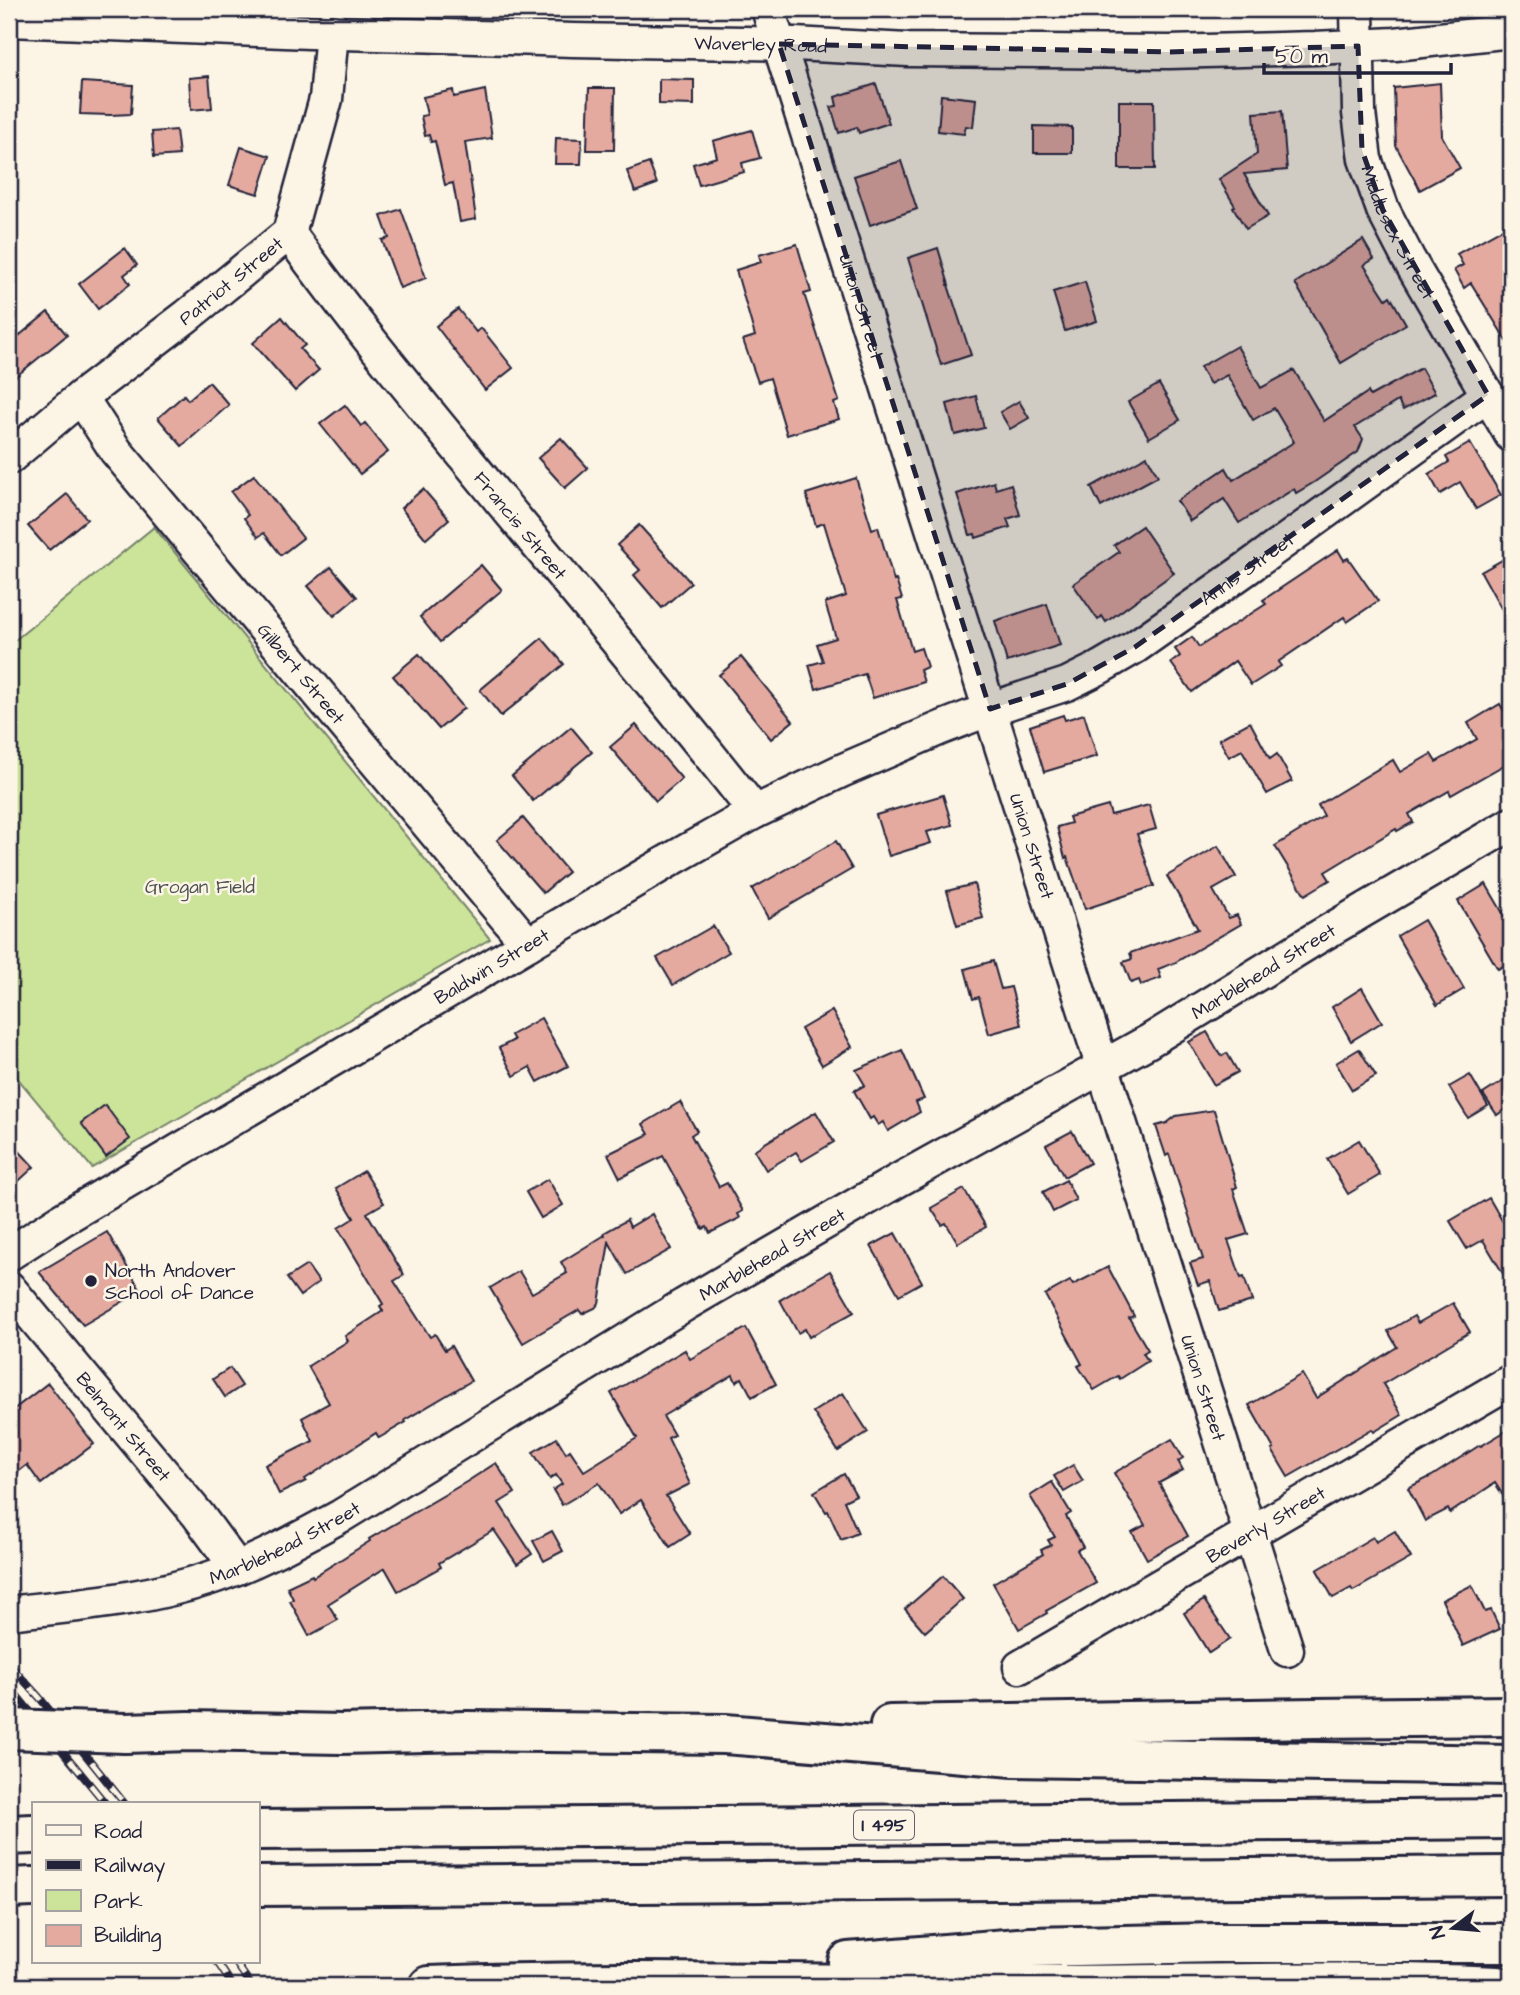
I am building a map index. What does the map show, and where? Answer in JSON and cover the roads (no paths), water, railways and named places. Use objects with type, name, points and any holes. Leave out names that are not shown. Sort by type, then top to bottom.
[{"type":"highway","points":[[725,1734],[851,1726],[1511,1716]]},
{"type":"highway","points":[[9,1729],[125,1733],[189,1731],[341,1734],[466,1731],[725,1734],[1014,1757],[1511,1765]]},
{"type":"highway","name":"I 495","points":[[259,1830],[1511,1819]]},
{"type":"highway","points":[[268,1885],[1511,1876]]},
{"type":"highway","points":[[9,1888],[32,1887]]},
{"type":"highway","points":[[630,1981],[1031,1947],[1217,1943],[1511,1943]]},
{"type":"highway","points":[[429,1986],[630,1981],[1041,1985],[1406,1983],[1497,1986]]},
{"type":"street","name":"Union Street","points":[[768,9],[1287,1650]]},
{"type":"street","name":"Middlesex Street","points":[[1357,9],[1362,150],[1383,210],[1511,435]]},
{"type":"street","name":"Waverley Road","points":[[9,20],[58,15],[332,32],[908,50],[1151,51],[1358,46],[1511,31]]},
{"type":"street","name":"Patriot Street","points":[[9,458],[81,397],[289,233],[326,99],[332,32]]},
{"type":"street","name":"Francis Street","points":[[289,233],[326,285],[427,412],[656,687],[755,812]]},
{"type":"street","name":"Annis Street","points":[[989,709],[1067,684],[1135,647],[1488,396]]},
{"type":"street","name":"Gilbert Street","points":[[81,397],[116,451],[528,944]]},
{"type":"street","name":"Baldwin Street","points":[[9,1254],[528,944],[755,812],[881,753],[989,709]]},
{"type":"street","name":"Marblehead Street","points":[[9,1613],[116,1600],[199,1582],[237,1568],[341,1516],[684,1305],[897,1181],[1149,1041],[1313,940],[1511,824]]},
{"type":"street","name":"Belmont Street","points":[[9,1287],[198,1515],[237,1568]]},
{"type":"street","name":"Beverly Street","points":[[1020,1667],[1511,1381]]},
{"type":"railway","points":[[9,1664],[123,1802]]},
{"type":"railway","points":[[9,1686],[104,1802]]},
{"type":"railway","points":[[218,1964],[233,1986]]},
{"type":"railway","points":[[236,1964],[252,1986]]},
{"type":"place","name":"North Andover School of Dance","points":[[91,1281]]},
{"type":"park label","name":"Grogan Field","points":[[200,886]]}]
